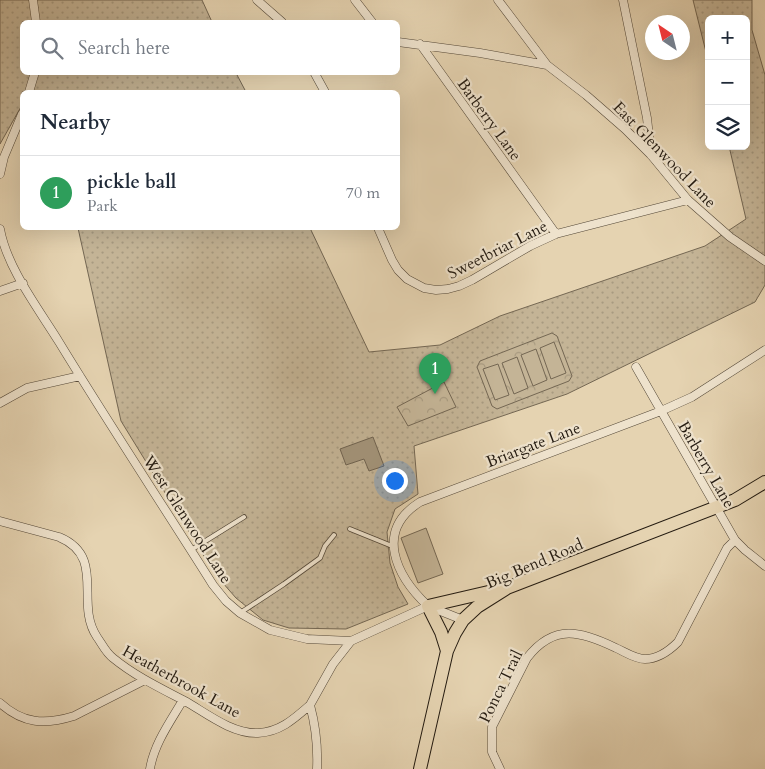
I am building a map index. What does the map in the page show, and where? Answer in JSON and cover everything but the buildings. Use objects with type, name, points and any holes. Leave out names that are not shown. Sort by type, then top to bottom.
[{"type":"main road","name":"Big Bend Road","points":[[420,769],[447,651],[463,620],[477,607],[507,588],[717,508],[735,500],[765,482]]},
{"type":"main road","points":[[447,651],[441,632],[428,606],[507,588]]},
{"type":"street","points":[[33,0],[36,20]]},
{"type":"street","points":[[257,0],[280,20]]},
{"type":"street","points":[[355,0],[370,20]]},
{"type":"street","points":[[498,0],[546,65]]},
{"type":"street","points":[[623,0],[647,118],[651,155]]},
{"type":"street","name":"East Glenwood Lane","points":[[400,42],[546,65],[586,94],[651,155],[688,200],[730,237],[765,261]]},
{"type":"street","name":"Barberry Lane","points":[[420,44],[556,234]]},
{"type":"street","points":[[30,90],[34,75]]},
{"type":"street","points":[[316,75],[324,90]]},
{"type":"street","points":[[0,174],[4,157],[20,119]]},
{"type":"street","name":"Sweetbriar Lane","points":[[379,230],[398,270],[413,283],[436,290],[448,290],[459,286],[530,246],[556,234],[688,200]]},
{"type":"street","name":"West Glenwood Lane","points":[[0,229],[9,258],[23,283],[213,585],[226,601],[240,613],[270,630],[307,639],[350,641],[428,606]]},
{"type":"street","points":[[0,291],[23,283]]},
{"type":"street","name":"Briargate Lane","points":[[392,546],[393,533],[398,524],[411,508],[420,502],[661,411],[692,397],[765,350]]},
{"type":"street","name":"Barberry Lane","points":[[636,366],[735,540],[765,566]]},
{"type":"street","points":[[0,403],[27,388],[80,376]]},
{"type":"street","name":"Heatherbrook Lane","points":[[0,521],[68,541],[77,548],[86,564],[88,616],[95,634],[111,657],[145,680],[228,725],[244,731],[257,733],[272,731],[283,726],[310,705]]},
{"type":"street","name":"Ponca Trail","points":[[500,769],[492,752],[492,727],[532,651],[549,638],[563,633],[583,634],[631,656],[644,659],[656,657],[668,651],[678,642],[727,548],[735,540]]},
{"type":"street","points":[[392,546],[401,573],[415,595],[428,606],[463,620]]},
{"type":"street","points":[[317,769],[318,746],[310,705],[333,664],[350,641]]},
{"type":"street","points":[[0,703],[10,712],[23,718],[46,721],[62,720],[74,716],[145,680]]},
{"type":"street","points":[[150,769],[157,745],[183,700]]},
{"type":"lane","points":[[191,550],[244,517]]},
{"type":"lane","points":[[350,529],[392,546]]},
{"type":"lane","points":[[240,613],[320,558],[325,546],[334,535]]},
{"type":"green space","points":[[0,0],[202,0],[211,20],[20,20],[20,75],[237,75],[245,90],[33,90],[27,88],[26,90],[20,90],[20,109],[0,144]]},
{"type":"green space","points":[[693,0],[752,0],[752,30],[765,75],[765,285],[755,302],[567,394],[414,446],[418,494],[395,509],[387,532],[390,563],[398,587],[408,604],[346,629],[289,628],[263,620],[236,598],[215,574],[121,421],[78,230],[311,230],[369,352],[440,345],[500,316],[705,246],[746,219],[730,150],[750,150],[750,15],[705,15],[705,48]]},
{"type":"green space","points":[[552,333],[557,336],[572,376],[569,381],[497,409],[492,406],[477,367],[480,361]]},
{"type":"green space","points":[[554,342],[566,373],[551,379],[540,348]]},
{"type":"green space","points":[[536,349],[547,380],[533,386],[521,355]]},
{"type":"green space","points":[[517,357],[528,388],[514,394],[502,363]]},
{"type":"green space","points":[[498,364],[509,395],[495,400],[483,369]]},
{"type":"green space","points":[[444,382],[456,407],[408,426],[397,407]]},
{"type":"green space","points":[[426,528],[443,574],[418,583],[401,538]]},
{"type":"shaded area","points":[[373,437],[384,466],[369,471],[364,459],[346,465],[340,449]]},
{"type":"place","name":"pickle ball","points":[[435,394]]}]
